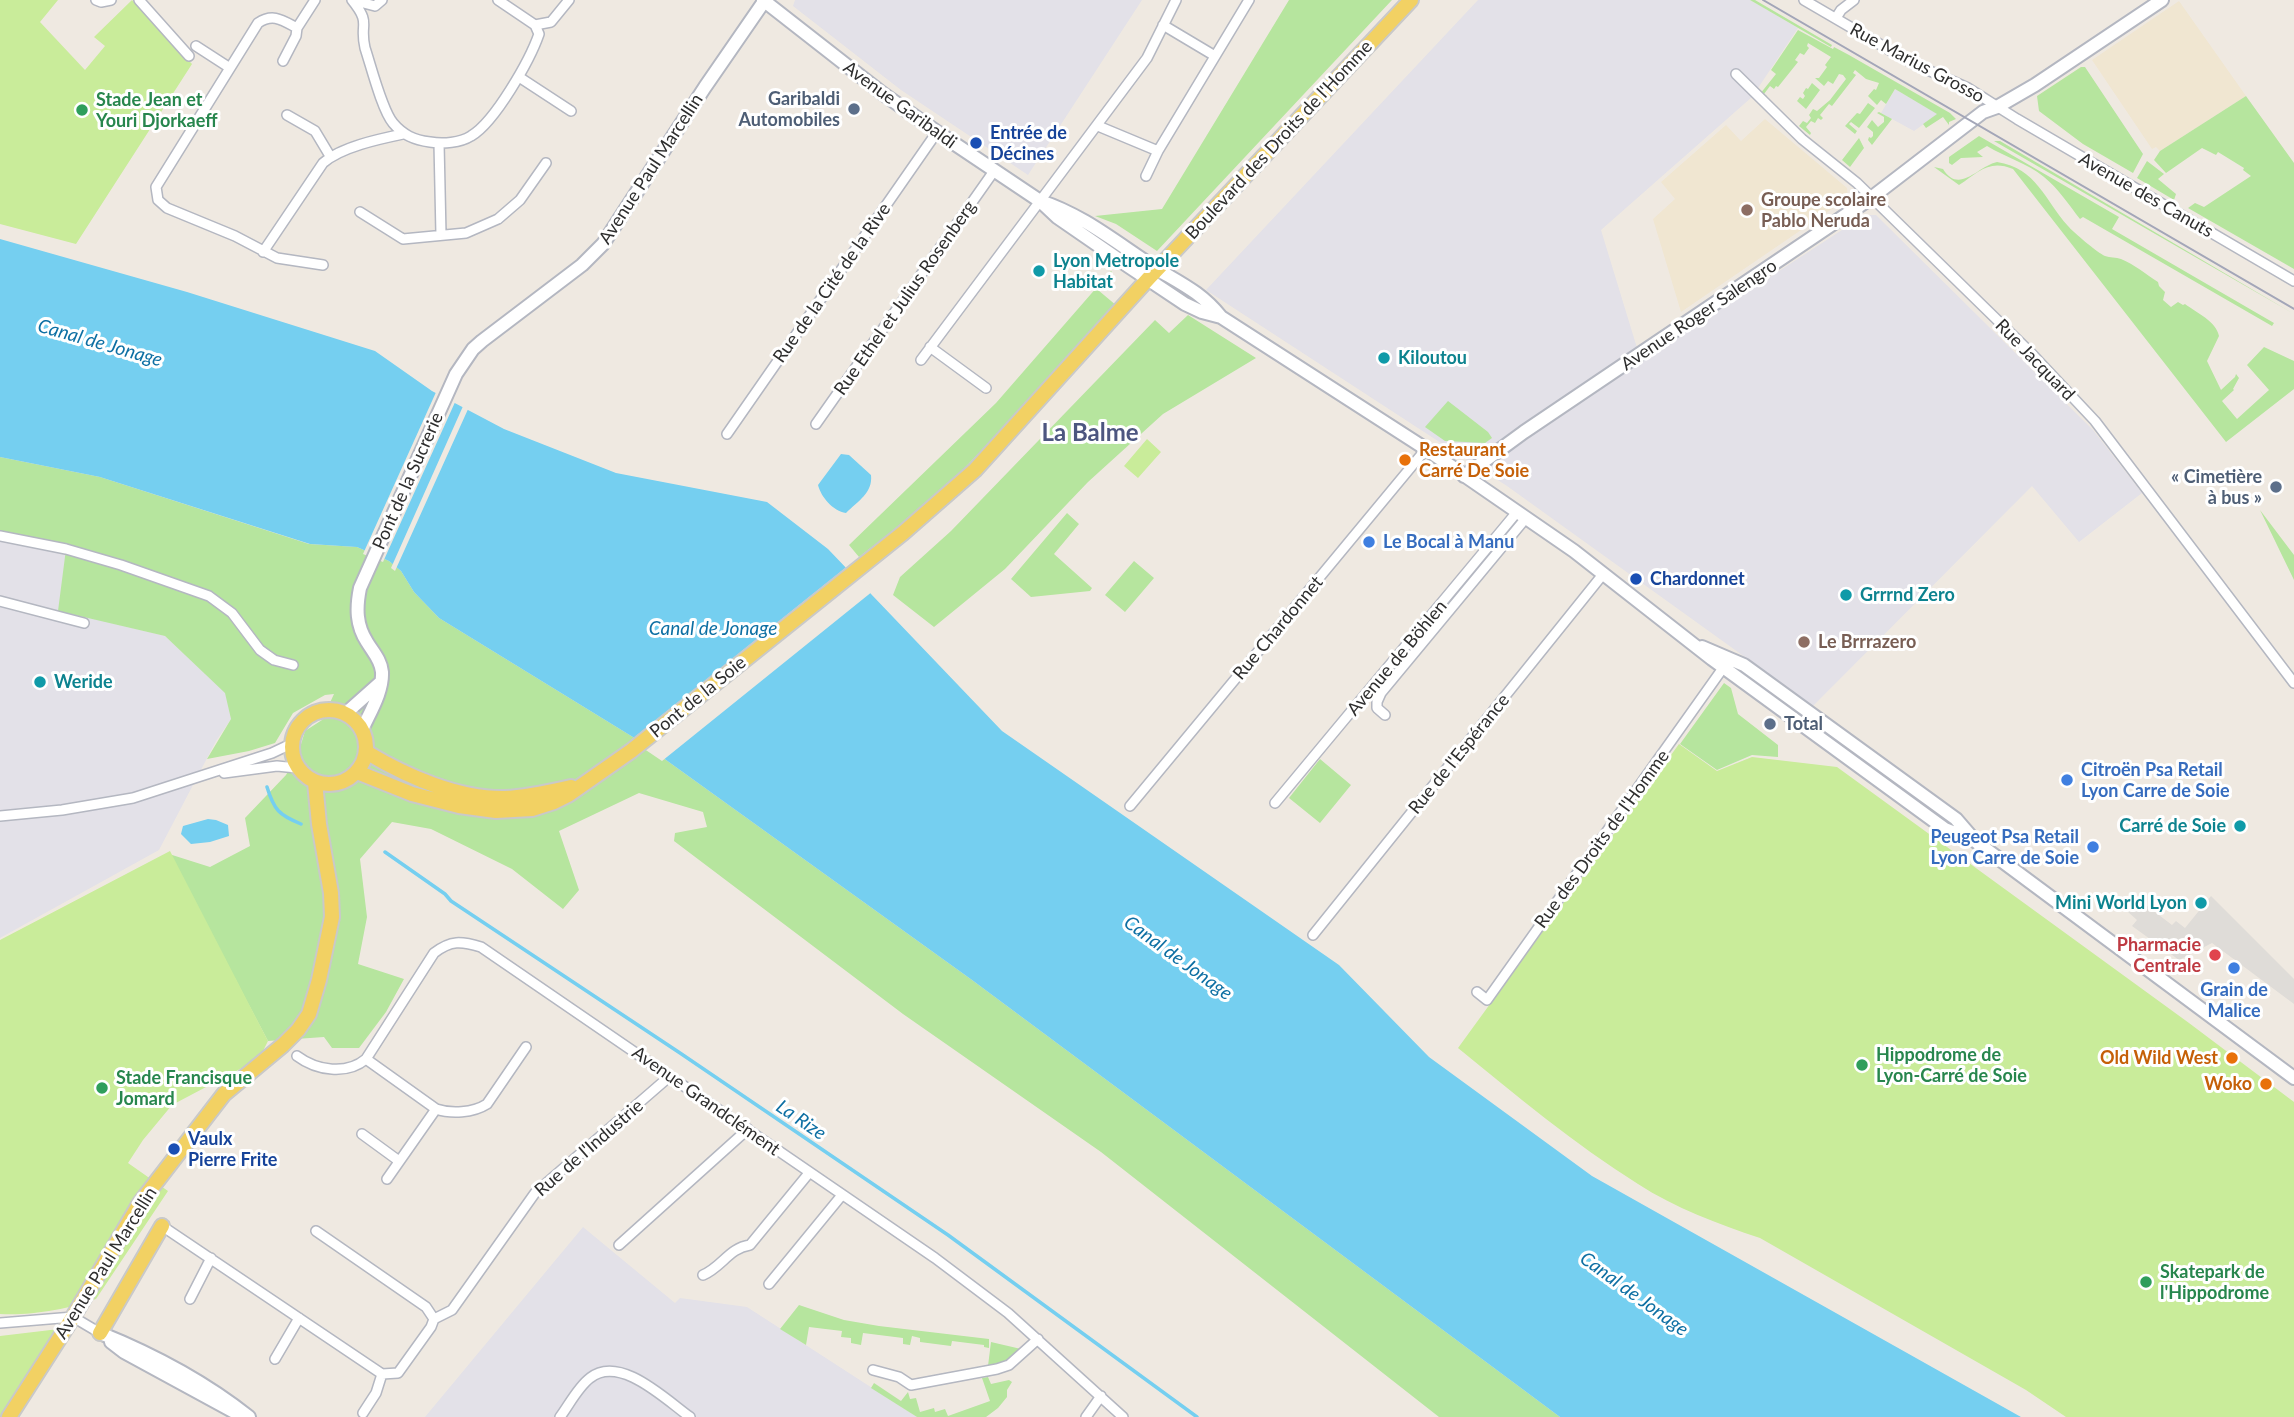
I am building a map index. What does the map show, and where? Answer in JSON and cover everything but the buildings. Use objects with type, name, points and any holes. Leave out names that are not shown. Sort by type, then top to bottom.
[{"type":"main road","name":"Avenue Garibaldi","points":[[764,0],[866,81],[994,171],[1040,201],[1063,208],[1153,275],[1207,300],[1221,317],[1464,476]]},
{"type":"main road","name":"Avenue Paul Marcellin","points":[[456,374],[473,349],[482,341],[582,265],[603,244],[764,0]]},
{"type":"main road","name":"Boulevard des Droits de l'Homme","points":[[879,552],[942,501],[975,470],[1410,0]]},
{"type":"main road","name":"Avenue Roger Salengro","points":[[1464,476],[1524,432],[1871,198],[1934,152],[1983,122],[1997,107],[2046,78],[2162,0]]},
{"type":"main road","name":"Pont de la Sucrerie","points":[[381,682],[380,662],[367,641],[356,604],[360,588],[456,374]]},
{"type":"main road","points":[[1464,476],[1604,573],[1723,668],[1945,829],[1975,841]]},
{"type":"main road","name":"Pont de la Soie","points":[[357,772],[412,794],[459,806],[496,811],[532,809],[554,802],[614,763],[879,552]]},
{"type":"main road","points":[[1695,645],[1712,649],[1744,665],[1956,819],[1975,841],[2294,1078]]},
{"type":"main road","points":[[1735,675],[1739,670],[1766,682]]},
{"type":"main road","points":[[345,713],[381,682]]},
{"type":"main road","points":[[362,730],[381,682]]},
{"type":"main road","points":[[324,710],[345,713],[355,720],[362,730],[366,752],[357,772],[349,779],[335,784],[315,782],[298,768],[294,761],[291,744],[299,724],[310,715],[324,710]]},
{"type":"main road","points":[[366,752],[384,763],[470,795],[505,798],[579,787]]},
{"type":"main road","name":"Avenue Paul Marcellin","points":[[9,1417],[73,1317],[140,1203],[224,1094],[284,1045],[309,1014],[332,917],[315,782]]},
{"type":"main road","name":"Avenue Paul Marcellin","points":[[100,1333],[162,1226]]},
{"type":"main road","points":[[100,1333],[124,1352],[219,1406],[247,1417]]},
{"type":"street","points":[[96,0],[111,0]]},
{"type":"street","points":[[139,0],[189,56]]},
{"type":"street","points":[[283,61],[296,36],[297,28],[315,0]]},
{"type":"street","points":[[352,0],[379,3],[366,22],[362,36],[390,120],[403,134],[417,140],[439,143],[462,141],[482,127],[519,77],[537,30],[551,22],[569,0]]},
{"type":"street","points":[[352,0],[366,22]]},
{"type":"street","points":[[498,0],[537,30]]},
{"type":"street","points":[[921,360],[1147,58],[1176,0]]},
{"type":"street","points":[[1146,176],[1158,150],[1249,0]]},
{"type":"street","name":"Rue Marius Grosso","points":[[1804,0],[1912,63],[1968,88],[1997,107]]},
{"type":"street","name":"Rue Marius Grosso","points":[[1836,18],[1841,9],[1854,0]]},
{"type":"street","points":[[297,28],[278,17],[267,18],[258,23],[156,187],[158,200],[167,208],[235,236],[277,258],[323,265]]},
{"type":"street","points":[[1163,24],[1215,56]]},
{"type":"street","points":[[196,46],[230,68]]},
{"type":"street","name":"Rue Jacquard","points":[[1736,74],[1802,139],[1871,198],[2032,354],[2095,421],[2294,683]]},
{"type":"street","points":[[519,77],[571,111]]},
{"type":"street","name":"Avenue des Canuts","points":[[1997,107],[2294,281]]},
{"type":"street","points":[[287,115],[315,131],[330,156]]},
{"type":"street","points":[[1098,126],[1158,150]]},
{"type":"street","name":"Rue de la Cité de la Rive","points":[[727,433],[937,132]]},
{"type":"street","points":[[262,252],[330,156],[403,134]]},
{"type":"street","points":[[439,143],[441,236]]},
{"type":"street","points":[[360,212],[403,239],[466,233],[498,219],[520,200],[546,163]]},
{"type":"street","name":"Rue Ethel et Julius Rosenberg","points":[[816,424],[994,171]]},
{"type":"street","points":[[930,347],[986,388]]},
{"type":"street","name":"Rue Chardonnet","points":[[1130,806],[1426,449]]},
{"type":"street","points":[[1385,715],[1377,708],[1381,693],[1521,515]]},
{"type":"street","name":"Avenue de Böhlen","points":[[1275,803],[1521,515]]},
{"type":"street","points":[[0,536],[66,549],[209,596],[232,613],[260,650],[274,660],[293,665]]},
{"type":"street","name":"Rue de l'Espérance","points":[[1313,935],[1604,573]]},
{"type":"street","points":[[0,601],[84,623]]},
{"type":"street","name":"Rue des Droits de l'Homme","points":[[1477,992],[1487,1000],[1723,668]]},
{"type":"street","points":[[0,816],[62,810],[133,798],[272,753],[291,744]]},
{"type":"street","points":[[205,775],[277,766],[298,768]]},
{"type":"street","name":"Avenue Grandclément","points":[[366,1059],[434,953],[446,944],[461,941],[481,947],[935,1258],[1038,1339],[1123,1417]]},
{"type":"street","points":[[298,1056],[319,1066],[346,1070],[366,1059],[436,1109],[447,1113],[480,1109],[487,1104],[526,1047]]},
{"type":"street","name":"Rue de l'Industrie","points":[[433,1319],[452,1310],[535,1194],[670,1076]]},
{"type":"street","points":[[387,1179],[436,1109]]},
{"type":"street","points":[[619,1245],[748,1129]]},
{"type":"street","points":[[362,1134],[399,1161]]},
{"type":"street","points":[[703,1275],[717,1267],[732,1251],[740,1246],[750,1245],[809,1173]]},
{"type":"street","points":[[769,1284],[842,1195]]},
{"type":"street","points":[[162,1226],[382,1374],[398,1373],[431,1327],[433,1319],[426,1307],[316,1231]]},
{"type":"street","points":[[190,1299],[211,1258]]},
{"type":"street","points":[[0,1323],[73,1317],[100,1333]]},
{"type":"street","points":[[275,1360],[299,1318]]},
{"type":"street","points":[[873,1370],[899,1377],[911,1385],[985,1372],[1009,1365],[1038,1339]]},
{"type":"street","points":[[559,1417],[590,1378],[609,1370],[631,1375],[690,1417]]},
{"type":"street","points":[[363,1413],[376,1393],[382,1374]]},
{"type":"street","points":[[1086,1417],[1101,1396]]},
{"type":"shaded area","points":[[795,0],[1142,0],[1028,175],[901,90],[793,6]]},
{"type":"shaded area","points":[[1478,0],[1750,0],[1798,28],[1752,97],[1601,230],[1641,361],[1865,215],[1876,215],[2093,430],[2142,493],[2079,542],[2032,486],[1813,706],[1507,486],[1206,290]]},
{"type":"shaded area","points":[[2179,1],[2246,96],[2160,151],[2156,147],[2152,149],[2092,60]]},
{"type":"shaded area","points":[[1895,89],[1938,114],[1914,131],[1881,113]]},
{"type":"shaded area","name":"Groupe scolaire Pablo Neruda","points":[[1765,119],[1847,188],[1848,198],[1681,312],[1653,219],[1675,199],[1661,182],[1726,125],[1741,141]]},
{"type":"shaded area","points":[[0,534],[66,548],[78,615],[165,636],[226,693],[231,719],[216,741],[159,850],[0,938]]},
{"type":"shaded area","points":[[2211,896],[2294,979],[2294,1004],[2212,943],[2179,960],[2132,926],[2137,920],[2128,912],[2138,899],[2172,925],[2176,921],[2185,928]]},
{"type":"shaded area","points":[[583,1227],[675,1303],[680,1298],[747,1307],[917,1417],[425,1417]]},
{"type":"green space","name":"Stade Jean et Youri Djorkaeff","points":[[0,0],[58,0],[40,22],[85,70],[105,46],[94,37],[132,0],[192,64],[76,244],[0,224]]},
{"type":"green space","points":[[1289,0],[1392,0],[1157,251],[1116,224],[1095,216],[1162,209]]},
{"type":"green space","points":[[1750,0],[1755,0],[1832,45],[1831,47]]},
{"type":"green space","points":[[1798,30],[1849,55],[1956,119],[1949,122],[1949,125],[1943,117],[1926,128],[1923,124],[1937,114],[1895,89],[1886,104],[1881,100],[1877,105],[1868,96],[1876,90],[1879,83],[1866,79],[1855,70],[1853,73],[1856,75],[1832,106],[1829,104],[1820,115],[1823,118],[1818,118],[1815,123],[1811,121],[1806,127],[1810,135],[1799,126],[1803,121],[1807,123],[1813,109],[1817,111],[1830,100],[1846,79],[1839,74],[1833,84],[1828,81],[1824,86],[1815,78],[1819,78],[1831,57],[1808,43],[1809,48],[1804,55],[1800,53],[1795,60],[1798,62],[1778,87],[1774,89],[1770,86],[1764,94],[1766,98],[1760,94],[1776,74],[1771,70]]},
{"type":"green space","points":[[2085,67],[2143,154],[2133,173],[2083,144],[2039,111],[2037,96]]},
{"type":"green space","points":[[1812,83],[1820,90],[1806,109],[1797,101],[1800,97],[1803,99],[1803,93]]},
{"type":"green space","points":[[2246,96],[2294,163],[2294,269],[2188,208],[2195,203],[2204,207],[2251,176],[2244,168],[2218,152],[2216,155],[2202,148],[2166,173],[2154,160],[2160,151]]},
{"type":"green space","points":[[1868,103],[1875,108],[1859,128],[1851,122],[1849,124],[1857,131],[1855,134],[1845,126],[1857,113],[1860,114]]},
{"type":"green space","points":[[1877,113],[1892,119],[1872,145],[1868,140],[1873,136],[1873,132],[1867,127],[1872,120],[1878,127],[1884,122],[1884,117]]},
{"type":"green space","points":[[1979,136],[2119,217],[2112,229],[2274,323],[2272,326],[2083,217],[2080,219],[2059,191],[2044,177],[1987,146],[1977,152],[1983,157],[1961,158],[1952,165],[1949,163],[1949,157]]},
{"type":"green space","points":[[1859,138],[1864,148],[1850,167],[1842,160]]},
{"type":"green space","points":[[1994,141],[2000,141],[2294,314]]},
{"type":"green space","points":[[2147,161],[2164,174],[2158,179],[2176,194],[2174,200],[2137,178]]},
{"type":"green space","points":[[1997,162],[2022,171],[2039,187],[2068,226],[2097,251],[2136,267],[2158,282],[2165,292],[2163,300],[2171,307],[2178,302],[2185,304],[2214,326],[2219,336],[2207,361],[2221,390],[2236,374],[2239,378],[2234,390],[2222,401],[2237,419],[2269,390],[2247,365],[2264,347],[2294,361],[2294,389],[2226,442],[2013,169],[1986,168]]},
{"type":"green space","points":[[1934,167],[1943,169],[1956,179],[1969,177],[1982,170],[1959,185]]},
{"type":"green space","points":[[1111,271],[1098,290],[1117,306],[945,489],[876,549],[873,546],[859,557],[849,545],[996,403]]},
{"type":"green space","points":[[1188,315],[1256,358],[1163,414],[1088,482],[1005,569],[934,627],[893,595],[900,577],[951,531],[1155,320],[1169,333]]},
{"type":"green space","points":[[1448,401],[1492,438],[1485,443],[1445,441],[1425,427]]},
{"type":"green space","points":[[1147,439],[1161,452],[1138,478],[1124,466]]},
{"type":"green space","points":[[0,457],[100,477],[309,544],[357,547],[389,561],[401,571],[414,592],[439,618],[641,742],[972,980],[1560,1417],[1439,1417],[1101,1152],[903,1014],[674,841],[675,833],[707,827],[703,812],[639,793],[559,831],[579,890],[563,909],[512,869],[431,829],[392,822],[360,859],[367,917],[358,964],[404,979],[386,1012],[359,1048],[332,1048],[324,1037],[268,1041],[169,854],[210,867],[250,846],[245,818],[286,775],[299,751],[305,731],[322,720],[334,694],[325,695],[293,713],[275,743],[207,759],[231,719],[225,693],[165,636],[58,611],[66,549],[0,534]]},
{"type":"green space","points":[[2260,510],[2294,555],[2294,580]]},
{"type":"green space","points":[[1067,513],[1079,524],[1054,554],[1092,588],[1090,591],[1031,597],[1011,579]]},
{"type":"green space","points":[[1134,561],[1154,578],[1125,612],[1105,595]]},
{"type":"green space","points":[[1724,683],[1731,688],[1738,714],[1778,745],[1778,757],[1752,755],[1717,770],[1680,744]]},
{"type":"green space","name":"Hippodrome de Lyon-Carré de Soie","points":[[1679,744],[1717,771],[1752,757],[1837,767],[2294,1102],[2294,1417],[2066,1417],[2026,1390],[1760,1238],[1697,1215],[1652,1193],[1568,1136],[1458,1048]]},
{"type":"green space","points":[[1320,759],[1351,785],[1320,823],[1289,798]]},
{"type":"green space","name":"Stade Francisque Jomard","points":[[170,851],[268,1041],[259,1059],[172,1105],[143,1140],[128,1163],[168,1191],[96,1299],[49,1311],[0,1314],[0,940]]},
{"type":"green space","points":[[799,1305],[844,1320],[989,1339],[989,1348],[952,1341],[951,1346],[920,1342],[920,1338],[912,1336],[910,1345],[903,1344],[903,1338],[863,1333],[861,1345],[851,1343],[851,1338],[841,1337],[842,1331],[809,1327],[806,1345],[780,1329]]},
{"type":"green space","points":[[59,1329],[0,1417],[0,1336]]},
{"type":"green space","points":[[991,1342],[1021,1349],[1008,1361],[988,1366]]},
{"type":"green space","points":[[988,1377],[991,1384],[1009,1380],[1012,1382],[1007,1390],[1007,1397],[986,1417],[917,1417],[871,1388],[874,1383],[901,1401],[908,1392],[910,1399],[916,1398],[920,1412],[934,1408],[935,1412],[945,1409],[948,1416],[990,1401],[982,1378]]},
{"type":"water","name":"Canal de Jonage","points":[[0,239],[187,292],[375,351],[432,391],[504,429],[616,473],[767,502],[828,549],[1002,731],[1339,965],[1429,1057],[1592,1176],[2021,1417],[1560,1417],[972,980],[641,742],[439,618],[414,592],[401,571],[389,561],[357,547],[310,544],[100,477],[0,457]]},
{"type":"water","points":[[841,454],[849,455],[871,475],[867,492],[846,513],[828,503],[818,485]]},
{"type":"water","points":[[208,819],[228,825],[229,836],[191,844],[181,834],[183,826]]},
{"type":"pier","points":[[437,390],[456,400],[383,562],[363,554]]},
{"type":"pier","points":[[464,404],[469,407],[395,571],[391,568]]},
{"type":"pier","points":[[849,565],[873,591],[662,761],[631,740]]},
{"type":"waterway","name":"La Rize","points":[[267,787],[278,811],[301,824]]},
{"type":"waterway","name":"La Rize","points":[[385,852],[451,901],[948,1235],[1197,1417]]},
{"type":"tram line","points":[[1763,0],[2294,309]]},
{"type":"place","name":"Garibaldi Automobiles","points":[[854,109]]},
{"type":"place","name":"Stade Jean et Youri Djorkaeff","points":[[82,110]]},
{"type":"place","name":"Entrée de Décines","points":[[976,143]]},
{"type":"place","name":"Groupe scolaire Pablo Neruda","points":[[1747,210]]},
{"type":"place","name":"Lyon Metropole Habitat","points":[[1039,271]]},
{"type":"place","name":"Kiloutou","points":[[1384,358]]},
{"type":"place","name":"Restaurant Carré De Soie","points":[[1405,460]]},
{"type":"place","name":"« Cimetière à bus »","points":[[2276,487]]},
{"type":"place","name":"Le Bocal à Manu","points":[[1369,542]]},
{"type":"place","name":"Chardonnet","points":[[1636,579]]},
{"type":"place","name":"Grrrnd Zero","points":[[1846,595]]},
{"type":"place","name":"Le Brrrazero","points":[[1804,642]]},
{"type":"place","name":"Weride","points":[[40,682]]},
{"type":"place","name":"Total","points":[[1770,724]]},
{"type":"place","name":"Citroën Psa Retail Lyon Carre de Soie","points":[[2067,780]]},
{"type":"place","name":"Carré de Soie","points":[[2240,826]]},
{"type":"place","name":"Peugeot Psa Retail Lyon Carre de Soie","points":[[2093,847]]},
{"type":"place","name":"Mini World Lyon","points":[[2201,903]]},
{"type":"place","name":"Pharmacie Centrale","points":[[2215,955]]},
{"type":"place","name":"Grain de Malice","points":[[2234,968]]},
{"type":"place","name":"Old Wild West","points":[[2232,1058]]},
{"type":"place","name":"Hippodrome de Lyon-Carré de Soie","points":[[1862,1065]]},
{"type":"place","name":"Woko","points":[[2266,1084]]},
{"type":"place","name":"Stade Francisque Jomard","points":[[102,1088]]},
{"type":"place","name":"Vaulx Pierre Frite","points":[[174,1149]]},
{"type":"place","name":"Skatepark de l'Hippodrome","points":[[2146,1282]]},
{"type":"district","name":"La Balme","points":[[1090,433]]}]
